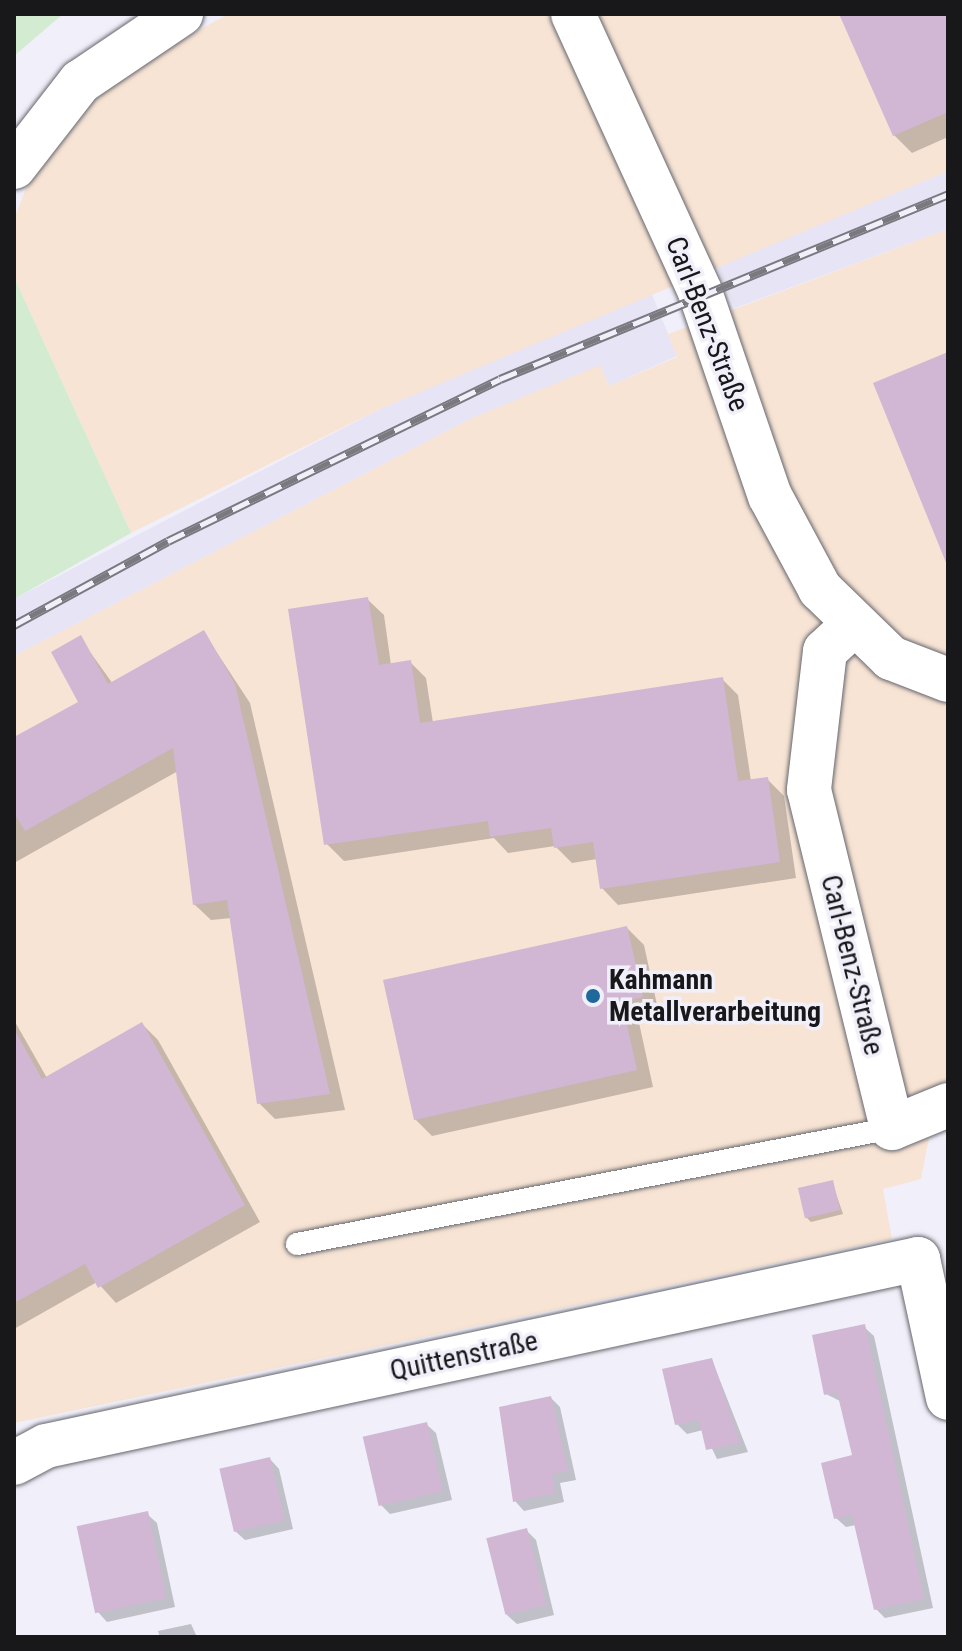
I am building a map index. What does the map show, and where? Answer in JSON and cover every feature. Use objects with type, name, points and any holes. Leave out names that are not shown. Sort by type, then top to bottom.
[{"type":"street","points":[[14,167],[80,82],[181,14]]},
{"type":"street","name":"Carl-Benz-Straße","points":[[573,14],[700,292],[770,496],[820,589],[853,625],[891,658],[948,680]]},
{"type":"street","name":"Carl-Benz-Straße","points":[[853,625],[825,651],[809,790],[892,1128]]},
{"type":"street","points":[[892,1128],[948,1105]]},
{"type":"street","name":"Quittenstraße","points":[[14,1463],[46,1446],[918,1259],[948,1398]]},
{"type":"lane","points":[[297,1244],[892,1128]]},
{"type":"shaded area","points":[[228,14],[948,14],[948,171],[382,408],[131,533],[14,277],[14,219],[30,178],[80,113],[130,69]]},
{"type":"shaded area","points":[[948,171],[948,229],[735,308],[717,266]]},
{"type":"shaded area","points":[[948,229],[948,1126],[930,1133],[921,1179],[883,1189],[892,1239],[14,1423],[14,656],[470,419],[600,365],[609,386],[677,357],[668,334]]},
{"type":"shaded area","points":[[651,292],[677,356],[609,386],[600,366],[470,419],[14,656],[14,599],[382,408]]},
{"type":"green space","points":[[14,14],[63,14],[14,56]]},
{"type":"green space","points":[[14,277],[131,533],[14,599]]},
{"type":"building","points":[[839,14],[948,14],[948,112],[893,136]]},
{"type":"building","points":[[948,352],[948,564],[947,565],[873,383]]},
{"type":"building","points":[[368,597],[379,665],[411,660],[420,723],[723,677],[738,781],[768,777],[780,862],[600,889],[593,842],[554,848],[551,828],[490,837],[488,821],[324,845],[288,609]]},
{"type":"building","points":[[204,630],[235,684],[330,1094],[257,1104],[227,900],[193,905],[173,748],[25,831],[14,813],[14,737],[78,702],[51,652],[81,635],[108,684]]},
{"type":"building","points":[[627,926],[643,997],[622,1002],[637,1070],[414,1120],[383,980]]},
{"type":"building","points":[[142,1022],[245,1205],[98,1288],[85,1264],[14,1303],[14,1029],[42,1079]]},
{"type":"building","points":[[833,1180],[840,1210],[805,1218],[798,1188]]},
{"type":"building","points":[[865,1324],[924,1599],[874,1610],[852,1515],[834,1519],[821,1463],[852,1455],[837,1392],[824,1395],[812,1335]]},
{"type":"building","points":[[712,1358],[740,1443],[706,1450],[699,1420],[675,1425],[662,1369]]},
{"type":"building","points":[[551,1396],[568,1471],[552,1474],[555,1493],[513,1502],[499,1407]]},
{"type":"building","points":[[427,1422],[443,1491],[379,1506],[363,1437]]},
{"type":"building","points":[[270,1457],[285,1520],[234,1532],[219,1469]]},
{"type":"building","points":[[148,1511],[167,1598],[95,1613],[77,1526]]},
{"type":"building","points":[[527,1528],[546,1605],[505,1615],[486,1538]]},
{"type":"railway","points":[[14,625],[168,541],[500,379],[948,194]]},
{"type":"place","name":"Kahmann Metallverarbeitung","points":[[593,996]]}]
